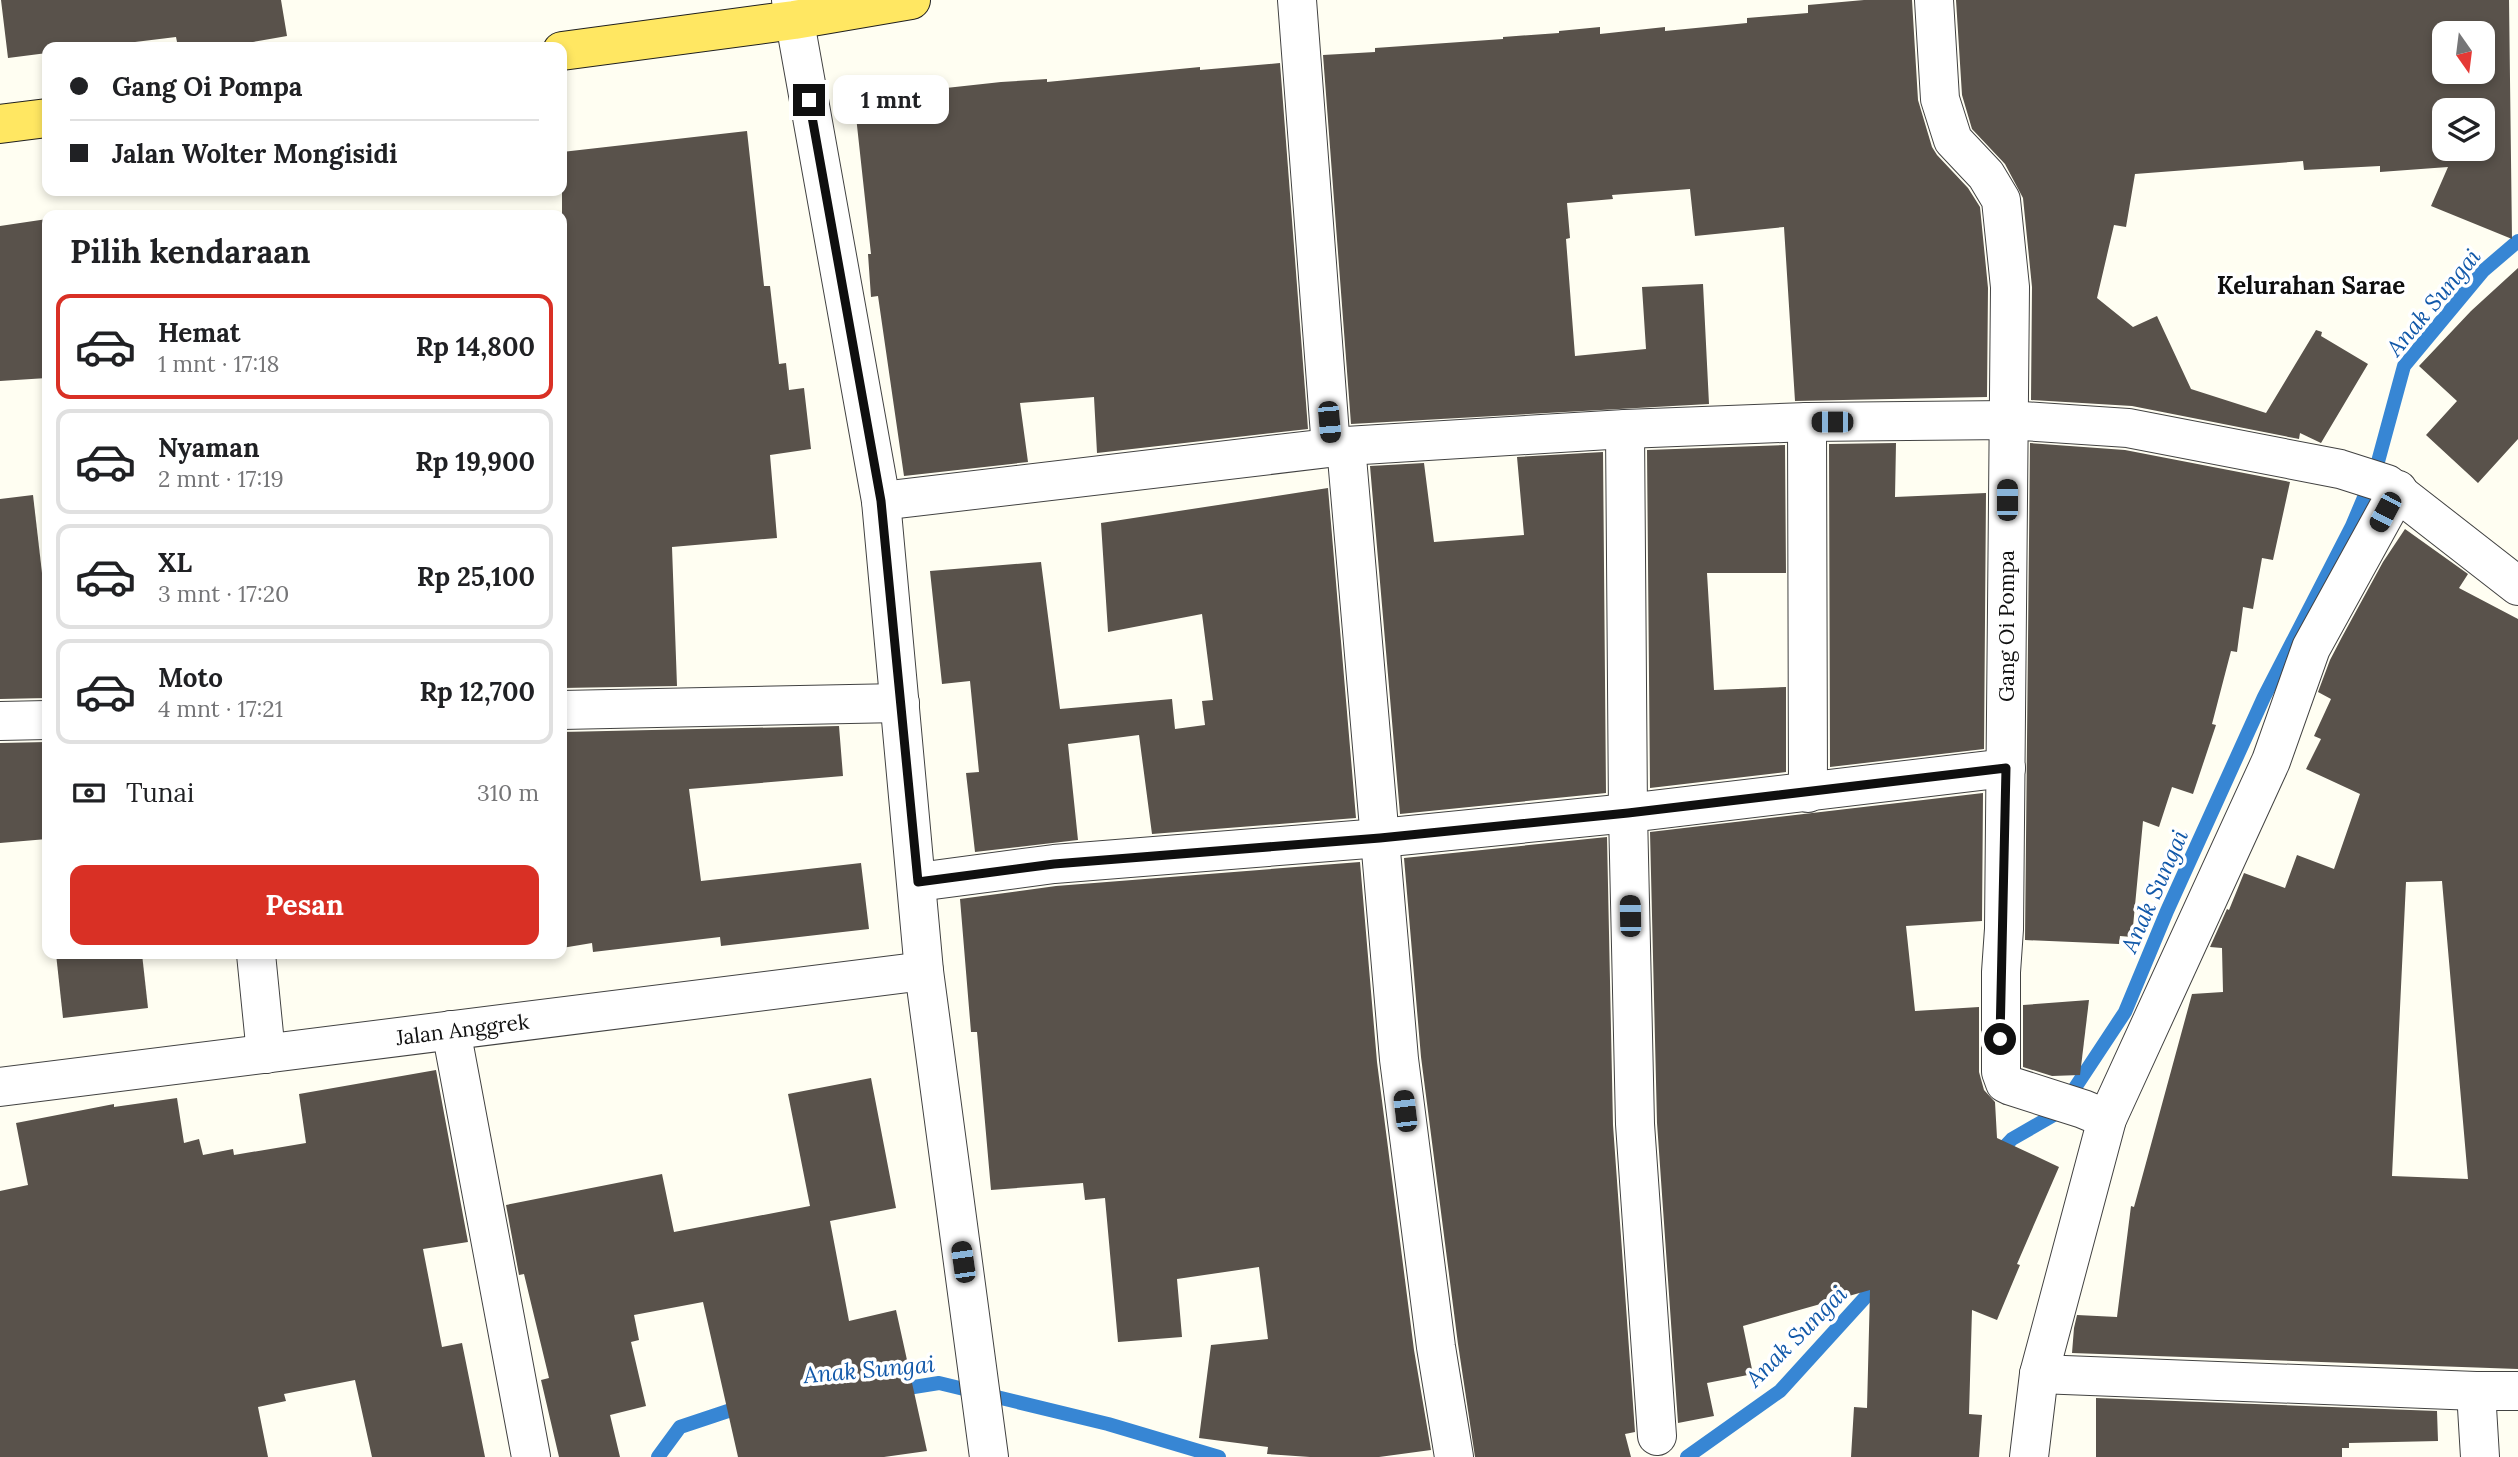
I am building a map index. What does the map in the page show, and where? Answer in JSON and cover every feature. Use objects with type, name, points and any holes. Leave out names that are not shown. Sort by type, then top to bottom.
[{"type":"main road","points":[[567,50],[793,10],[911,0]]},
{"type":"main road","points":[[0,124],[42,119]]},
{"type":"street","points":[[1297,0],[1338,447],[1353,547],[1399,1059],[1436,1347],[1454,1457]]},
{"type":"street","name":"Gang Oi Pompa","points":[[1934,0],[1940,99],[1954,140],[1986,175],[2001,200],[2010,287],[2001,1072],[2005,1083],[2080,1109]]},
{"type":"street","points":[[793,10],[881,501],[918,882],[924,971],[989,1457]]},
{"type":"street","points":[[881,501],[1338,447],[1625,429],[1807,422],[2007,420],[2128,428],[2340,469],[2393,487],[2518,586]]},
{"type":"street","points":[[1807,422],[1808,793]]},
{"type":"street","points":[[1625,429],[1628,813],[1635,1124],[1657,1436]]},
{"type":"street","points":[[2029,1457],[2039,1374],[2080,1109],[2271,761],[2311,648],[2393,487]]},
{"type":"street","points":[[567,710],[900,703]]},
{"type":"street","points":[[0,721],[42,720]]},
{"type":"street","points":[[918,882],[1054,864],[1380,838],[1628,813],[2006,768]]},
{"type":"street","points":[[256,959],[266,1054]]},
{"type":"street","name":"Jalan Anggrek","points":[[0,1087],[924,971]]},
{"type":"street","points":[[451,1030],[531,1457]]},
{"type":"street","points":[[2039,1374],[2518,1391]]},
{"type":"street","points":[[2476,1391],[2480,1457]]},
{"type":"building","points":[[1,0],[281,0],[287,36],[253,42],[177,42],[176,37],[135,42],[42,42],[42,54],[8,58]]},
{"type":"building","points":[[1864,0],[1912,0],[1918,100],[1932,147],[1968,188],[1980,207],[1988,288],[1987,397],[1795,401],[1784,227],[1695,236],[1690,189],[1612,195],[1613,199],[1567,203],[1570,238],[1566,239],[1575,356],[1646,349],[1642,287],[1703,284],[1709,404],[1351,424],[1323,55],[1375,52],[1375,48],[1503,39],[1600,27],[1600,34],[1665,27],[1665,31],[1747,23],[1747,18],[1808,13],[1808,5]]},
{"type":"building","points":[[1956,0],[2509,0],[2512,239],[2431,206],[2448,167],[2380,172],[2380,166],[2304,170],[2303,161],[2135,174],[2126,227],[2114,225],[2097,298],[2133,327],[2157,316],[2191,389],[2266,413],[2316,330],[2322,332],[2321,336],[2368,364],[2321,443],[2300,433],[2299,439],[2132,406],[2031,400],[2032,287],[2023,198],[2005,164],[1972,129],[1962,95]]},
{"type":"building","points":[[1280,63],[1308,429],[1097,453],[1094,397],[1020,403],[1028,462],[904,476],[878,296],[871,297],[868,254],[871,254],[854,98],[1001,82],[1047,79],[1047,82],[1200,67],[1200,70]]},
{"type":"building","points":[[747,131],[764,286],[770,286],[779,364],[786,363],[789,390],[804,388],[811,449],[770,455],[777,538],[672,547],[677,686],[567,688],[567,210],[562,210],[562,196],[567,196],[567,151]]},
{"type":"building","points":[[42,220],[42,378],[0,381],[0,226]]},
{"type":"building","points":[[2518,268],[2518,439],[2478,483],[2426,435],[2457,401],[2419,366],[2471,311]]},
{"type":"building","points":[[1896,443],[1895,497],[1986,493],[1984,749],[1830,767],[1829,444]]},
{"type":"building","points":[[2030,443],[2125,450],[2290,482],[2273,560],[2262,558],[2253,609],[2243,607],[2237,652],[2231,651],[2212,724],[2216,725],[2193,794],[2172,787],[2159,827],[2143,821],[2132,937],[2120,936],[2119,944],[2025,940]]},
{"type":"building","points":[[1785,445],[1786,573],[1707,573],[1714,690],[1786,687],[1786,772],[1650,788],[1647,450]]},
{"type":"building","points":[[1603,452],[1606,793],[1400,814],[1370,466],[1424,463],[1434,542],[1524,535],[1517,457]]},
{"type":"building","points":[[1328,488],[1356,818],[1152,834],[1139,735],[1068,744],[1078,840],[975,852],[966,773],[979,772],[970,681],[942,684],[930,571],[1041,562],[1060,709],[1172,699],[1175,729],[1205,725],[1202,701],[1213,700],[1202,614],[1108,632],[1101,523]]},
{"type":"building","points":[[33,495],[42,573],[42,698],[0,699],[0,499]]},
{"type":"building","points":[[2405,529],[2468,574],[2459,588],[2518,619],[2518,1369],[2072,1353],[2077,1315],[2117,1317],[2131,1206],[2134,1207],[2192,994],[2223,992],[2222,948],[2210,947],[2244,873],[2285,888],[2297,855],[2334,869],[2360,794],[2306,769],[2321,739],[2314,736],[2331,699],[2318,692],[2330,660],[2383,562]],"holes":[[[2442,881],[2468,1179],[2392,1176],[2406,882]]]},
{"type":"building","points":[[839,726],[843,776],[689,789],[701,881],[861,863],[869,929],[721,946],[720,937],[593,952],[592,943],[567,947],[567,732]]},
{"type":"building","points":[[42,742],[42,839],[0,843],[0,743]]},
{"type":"building","points":[[1983,793],[1982,921],[1906,926],[1915,1011],[1979,1007],[1979,1072],[1984,1090],[1995,1102],[1997,1138],[2059,1167],[2017,1264],[2020,1265],[1997,1320],[1972,1310],[1969,1414],[1982,1415],[1979,1457],[1851,1457],[1854,1407],[1867,1408],[1870,1290],[1743,1326],[1753,1374],[1707,1383],[1714,1416],[1678,1423],[1657,1123],[1650,832]]},
{"type":"building","points":[[1607,837],[1613,1125],[1635,1432],[1625,1434],[1631,1457],[1475,1457],[1421,1057],[1404,858]]},
{"type":"building","points":[[1360,862],[1377,1062],[1414,1350],[1431,1450],[1379,1457],[1267,1454],[1268,1447],[1199,1438],[1211,1345],[1268,1339],[1259,1267],[1177,1279],[1182,1337],[1118,1342],[1105,1198],[1085,1200],[1083,1183],[991,1190],[977,1032],[971,1032],[960,899],[1056,886]]},
{"type":"building","points":[[57,959],[143,959],[148,1008],[63,1018]]},
{"type":"building","points":[[2089,1000],[2080,1075],[2052,1076],[2023,1067],[2023,1005]]},
{"type":"building","points":[[436,1070],[468,1242],[423,1249],[442,1347],[462,1343],[485,1457],[372,1457],[355,1380],[284,1394],[286,1401],[258,1407],[268,1457],[0,1457],[0,1191],[28,1185],[16,1123],[114,1104],[114,1107],[177,1098],[184,1143],[199,1139],[203,1155],[233,1149],[234,1155],[306,1143],[299,1094]]},
{"type":"building","points":[[871,1078],[896,1208],[830,1221],[849,1321],[896,1310],[927,1451],[884,1457],[738,1457],[703,1302],[634,1315],[639,1340],[631,1342],[646,1406],[610,1415],[620,1457],[559,1457],[541,1380],[549,1378],[524,1274],[519,1275],[506,1205],[662,1174],[674,1232],[810,1206],[788,1094]]},
{"type":"building","points":[[2096,1398],[2437,1411],[2438,1441],[2349,1443],[2349,1448],[2342,1448],[2342,1457],[2096,1457]]},
{"type":"waterway","name":"Anak Sungai","points":[[1995,1157],[2012,1139],[2059,1112],[2125,1012],[2167,911],[2264,697],[2352,526],[2376,469],[2404,366],[2483,271],[2518,241]]},
{"type":"waterway","name":"Anak Sungai","points":[[1687,1457],[1780,1391],[1881,1280]]},
{"type":"waterway","name":"Anak Sungai","points":[[895,1390],[939,1383],[1108,1424],[1219,1457]]},
{"type":"waterway","name":"Anak Sungai","points":[[658,1457],[680,1427],[743,1406]]},
{"type":"district","name":"Kelurahan Sarae","points":[[2311,285]]},
{"type":"route","points":[[809,100],[881,501],[918,882],[1054,864],[1380,838],[1628,813],[2006,768],[2000,1039]]}]
